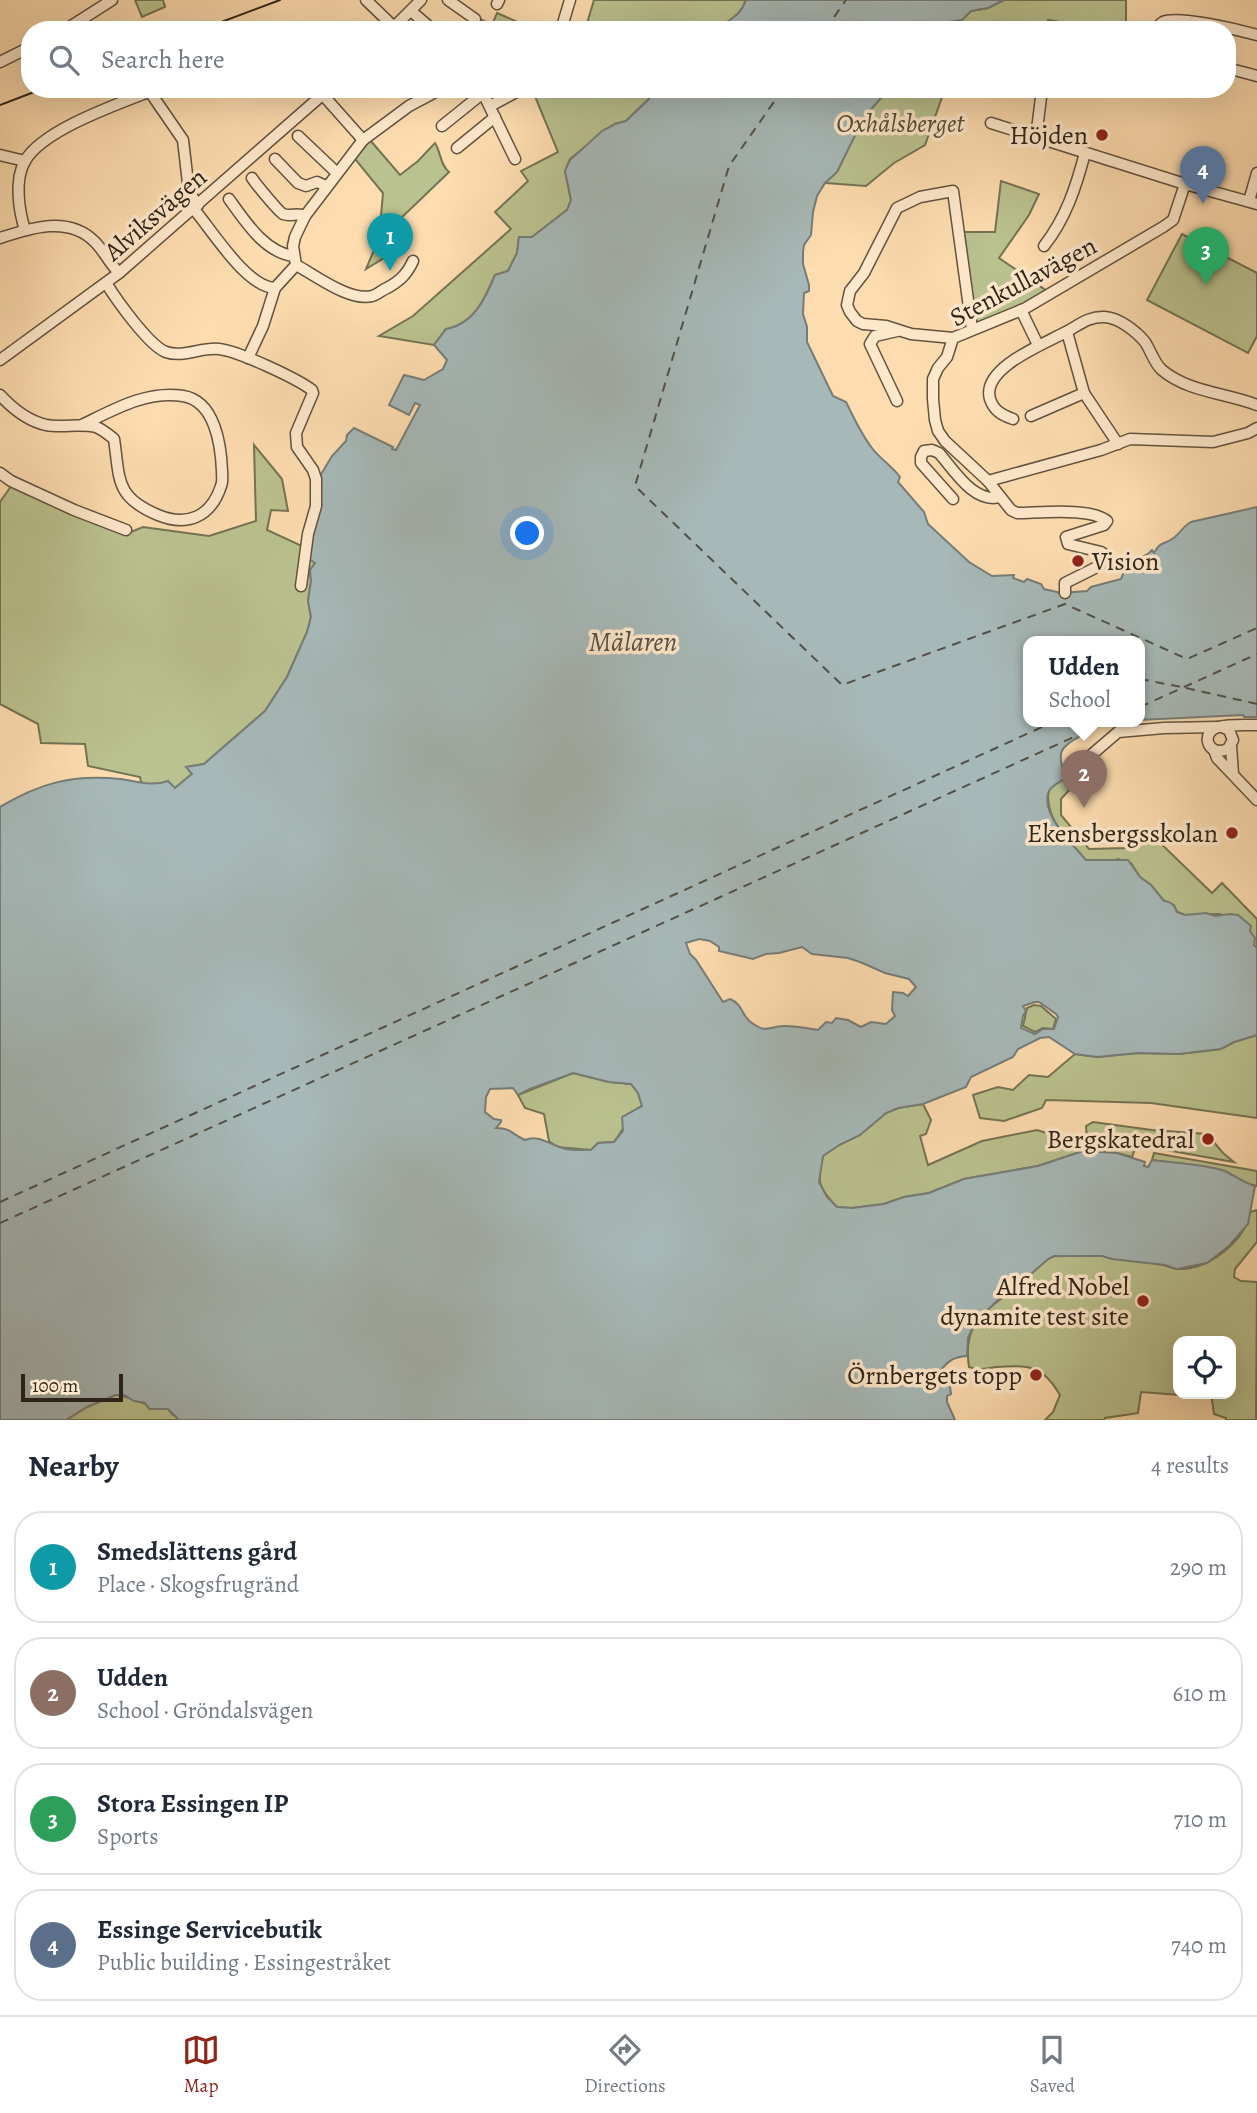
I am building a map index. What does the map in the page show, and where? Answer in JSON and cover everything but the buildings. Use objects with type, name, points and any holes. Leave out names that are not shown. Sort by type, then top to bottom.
[{"type":"street","points":[[366,0],[386,21]]},
{"type":"street","points":[[400,21],[421,0]]},
{"type":"street","points":[[448,0],[475,19]]},
{"type":"street","points":[[564,21],[570,0]]},
{"type":"street","points":[[78,21],[108,1]]},
{"type":"street","points":[[411,11],[423,21]]},
{"type":"street","points":[[1236,29],[1257,35]]},
{"type":"street","points":[[0,62],[21,52]]},
{"type":"street","points":[[1236,70],[1257,76]]},
{"type":"street","points":[[25,230],[19,211],[18,191],[25,162],[55,135],[82,120],[134,98]]},
{"type":"street","points":[[158,98],[183,140],[189,192],[196,206],[247,276],[266,288],[275,288]]},
{"type":"street","name":"Alviksvägen","points":[[0,360],[119,273],[318,98]]},
{"type":"street","points":[[331,98],[363,139]]},
{"type":"street","points":[[248,358],[275,288],[295,260],[295,237],[305,216],[363,139],[424,98]]},
{"type":"street","points":[[442,126],[474,98]]},
{"type":"street","points":[[486,98],[515,159]]},
{"type":"street","points":[[490,106],[506,98]]},
{"type":"street","points":[[1036,138],[1041,98]]},
{"type":"street","points":[[457,148],[495,117]]},
{"type":"street","points":[[991,123],[1253,203],[1257,173]]},
{"type":"street","points":[[298,136],[337,173]]},
{"type":"street","points":[[1044,246],[1072,200],[1085,153]]},
{"type":"street","points":[[0,155],[25,162]]},
{"type":"street","points":[[275,159],[298,183],[306,186],[317,182],[326,186]]},
{"type":"street","points":[[252,178],[279,212],[287,215],[300,213],[305,216]]},
{"type":"street","name":"Stenkullavägen","points":[[1000,497],[988,481],[945,441],[938,431],[933,379],[947,357],[953,338],[1021,310],[1163,228],[1173,220],[1185,184]]},
{"type":"street","points":[[953,338],[911,334],[857,321],[847,305],[850,291],[864,274],[897,208],[920,197],[953,191],[972,330]]},
{"type":"street","points":[[229,199],[270,247],[338,289],[358,297],[372,296],[400,281],[413,261]]},
{"type":"street","points":[[0,238],[41,226],[70,227],[94,240],[119,273]]},
{"type":"street","points":[[106,283],[149,340],[160,349],[178,354],[218,349],[248,358],[310,388],[313,393],[296,433],[297,447],[316,479],[316,506],[308,534],[301,586]]},
{"type":"street","points":[[1021,310],[1038,345]]},
{"type":"street","points":[[1013,419],[999,414],[989,395],[992,381],[1004,367],[1038,345],[1088,319],[1107,317],[1129,327],[1144,342],[1159,368],[1177,380],[1257,405]]},
{"type":"street","points":[[897,401],[870,344],[875,336],[901,330]]},
{"type":"street","points":[[1067,332],[1084,393],[1118,444]]},
{"type":"street","points":[[1031,416],[1084,393]]},
{"type":"street","points":[[0,395],[15,409],[35,421],[74,427],[155,395],[185,396],[203,406],[211,419],[218,437],[222,485],[210,507],[197,518],[175,521],[159,516],[135,504],[121,485],[114,439],[98,428],[82,425]]},
{"type":"street","points":[[988,481],[1130,439],[1213,442],[1257,428]]},
{"type":"street","points":[[953,499],[922,463],[921,457],[925,451],[939,453],[981,496],[994,499],[1000,497],[1017,513],[1089,513],[1103,517],[1107,521],[1104,525],[1066,537],[1068,544],[1101,552],[1106,559],[1097,567],[1065,583],[1065,593]]},
{"type":"street","points":[[0,472],[11,481],[74,510],[126,530]]},
{"type":"street","points":[[1083,762],[1118,732],[1257,725]]},
{"type":"street","points":[[1214,750],[1224,751],[1243,726]]},
{"type":"street","points":[[1196,727],[1208,740],[1217,758],[1257,800]]},
{"type":"street","points":[[1208,740],[1210,732],[1220,727]]},
{"type":"street","points":[[1220,727],[1231,733],[1233,774]]},
{"type":"green space","points":[[135,0],[163,0],[165,7],[142,17]]},
{"type":"green space","points":[[594,0],[746,0],[740,12],[728,21],[588,21]]},
{"type":"green space","name":"Oxhålsberget","points":[[1004,0],[1126,0],[1126,21],[956,21],[962,20],[971,11],[988,8]]},
{"type":"green space","points":[[497,13],[515,21],[494,21]]},
{"type":"green space","points":[[536,98],[650,98],[626,121],[615,124],[570,159],[565,171],[571,200],[567,210],[532,237],[519,237],[517,253],[508,271],[495,275],[471,316],[446,329],[434,345],[379,336],[413,316],[511,229],[495,212],[528,181],[521,171],[558,152]]},
{"type":"green space","name":"Oxhålsberget","points":[[881,98],[942,98],[925,145],[894,163],[866,186],[825,183],[837,172],[864,117]]},
{"type":"green space","points":[[370,140],[400,175],[435,143],[449,172],[399,220],[405,245],[366,269],[379,238],[383,193],[355,159]]},
{"type":"green space","points":[[1001,181],[1039,194],[1029,215],[999,258],[1047,291],[1017,308],[976,323],[963,232],[995,232]]},
{"type":"green space","points":[[1182,234],[1257,273],[1257,336],[1248,353],[1147,300]]},
{"type":"green space","points":[[254,445],[282,479],[288,511],[271,510],[267,530],[302,546],[315,563],[310,570],[308,601],[311,617],[307,632],[287,677],[265,711],[204,764],[187,767],[192,774],[175,788],[161,784],[144,784],[140,777],[88,766],[85,744],[41,743],[38,724],[0,704],[0,502],[12,485],[126,534],[143,527],[209,536],[256,521]]},
{"type":"green space","points":[[1066,777],[1074,785],[1061,799],[1061,815],[1089,849],[1128,848],[1150,833],[1212,893],[1222,883],[1257,919],[1257,948],[1220,914],[1185,915],[1177,912],[1174,905],[1164,901],[1151,885],[1140,877],[1131,863],[1118,859],[1086,860],[1058,828],[1050,809],[1049,789]]},
{"type":"green space","points":[[1041,1006],[1056,1019],[1053,1029],[1043,1028],[1035,1032],[1023,1026],[1027,1008]]},
{"type":"green space","points":[[1257,1035],[1257,1118],[1151,1103],[1046,1100],[1042,1108],[1004,1121],[980,1118],[973,1095],[998,1087],[1013,1090],[1029,1075],[1048,1077],[1075,1054],[1097,1057],[1138,1053],[1179,1054],[1221,1049]]},
{"type":"green space","points":[[573,1073],[609,1082],[631,1084],[638,1093],[642,1106],[630,1117],[614,1142],[598,1143],[591,1150],[557,1147],[549,1141],[544,1114],[525,1108],[518,1095]]},
{"type":"green space","points":[[923,1104],[931,1120],[926,1134],[920,1136],[928,1165],[982,1141],[1037,1130],[1065,1139],[1087,1139],[1086,1126],[1093,1122],[1207,1134],[1234,1162],[1115,1141],[1088,1139],[1089,1146],[1135,1149],[1132,1157],[1117,1153],[1083,1151],[1038,1166],[964,1179],[929,1193],[884,1204],[837,1207],[826,1195],[821,1184],[823,1156],[860,1135],[886,1113]]},
{"type":"green space","points":[[1154,1153],[1257,1171],[1257,1186],[1245,1183],[1226,1172],[1152,1160]]},
{"type":"green space","points":[[1257,1210],[1257,1242],[1235,1269],[1234,1277],[1241,1281],[1257,1282],[1256,1420],[1226,1420],[1214,1414],[1212,1399],[1236,1399],[1236,1336],[1173,1336],[1173,1394],[1141,1392],[1138,1413],[1104,1420],[1045,1420],[1053,1412],[1060,1395],[1048,1378],[1034,1369],[1018,1366],[980,1369],[969,1367],[969,1339],[978,1320],[1048,1259],[1054,1256],[1098,1255],[1176,1269],[1190,1268],[1202,1265],[1224,1252],[1241,1233],[1250,1212]]},
{"type":"green space","points":[[115,1395],[168,1409],[173,1415],[186,1420],[66,1420]]},
{"type":"water","points":[[746,0],[1004,0],[988,8],[971,11],[962,20],[956,21],[728,21],[740,12]]},
{"type":"water","name":"Mälaren","points":[[650,98],[881,98],[864,117],[837,172],[825,183],[817,196],[811,235],[803,252],[803,264],[809,285],[809,291],[804,293],[803,314],[807,327],[807,342],[833,396],[846,402],[868,443],[900,477],[898,482],[924,512],[928,524],[969,562],[992,576],[1014,575],[1013,578],[1024,582],[1027,579],[1041,584],[1044,589],[1061,593],[1087,591],[1091,587],[1121,579],[1127,565],[1152,550],[1154,553],[1191,522],[1257,507],[1257,717],[1243,715],[1145,720],[1145,636],[1023,636],[1023,727],[1097,727],[1063,748],[1061,759],[1066,777],[1050,789],[1047,800],[1053,819],[1086,860],[1128,860],[1140,877],[1151,885],[1164,901],[1172,904],[1177,912],[1185,915],[1238,915],[1251,926],[1250,931],[1257,948],[1257,1035],[1221,1049],[1179,1054],[1138,1053],[1097,1057],[1075,1054],[1049,1037],[1040,1038],[1018,1049],[1013,1057],[971,1077],[966,1087],[923,1104],[886,1113],[860,1135],[823,1156],[819,1182],[827,1197],[837,1207],[852,1208],[884,1204],[929,1193],[964,1179],[1038,1166],[1083,1151],[1117,1153],[1145,1162],[1144,1166],[1148,1167],[1152,1160],[1217,1169],[1255,1186],[1248,1224],[1229,1246],[1207,1263],[1177,1269],[1102,1256],[1054,1256],[1048,1259],[976,1321],[968,1338],[967,1356],[952,1360],[941,1370],[941,1378],[950,1386],[951,1394],[947,1396],[947,1402],[955,1420],[179,1420],[168,1409],[149,1409],[145,1403],[124,1395],[115,1395],[66,1420],[0,1420],[0,807],[43,786],[72,779],[120,779],[150,784],[168,781],[175,788],[192,774],[186,767],[204,764],[265,711],[287,677],[311,617],[308,601],[310,570],[315,563],[309,559],[320,476],[332,456],[354,428],[396,450],[420,405],[415,403],[409,415],[389,405],[404,375],[424,380],[443,369],[447,360],[434,345],[446,329],[471,316],[495,275],[508,271],[517,253],[519,237],[532,237],[567,210],[571,200],[565,171],[570,160],[602,131],[626,121]],"holes":[[[699,939],[710,941],[719,947],[719,951],[753,959],[802,947],[812,954],[848,958],[885,973],[909,979],[916,987],[908,996],[893,992],[892,1010],[895,1016],[886,1024],[871,1022],[861,1027],[848,1020],[836,1018],[832,1023],[826,1022],[818,1030],[788,1026],[761,1028],[748,1020],[735,1001],[730,999],[723,1002],[690,954],[686,943]],[[1035,1002],[1056,1014],[1058,1017],[1054,1029],[1043,1029],[1035,1034],[1021,1028],[1026,1011],[1023,1006]],[[573,1073],[609,1082],[631,1084],[638,1093],[642,1106],[622,1117],[623,1131],[614,1142],[598,1143],[591,1150],[561,1148],[537,1139],[525,1140],[509,1130],[496,1128],[501,1120],[494,1119],[485,1112],[486,1097],[490,1089],[513,1088],[518,1095]]]},
{"type":"ferry route","points":[[831,21],[846,0]]},
{"type":"ferry route","points":[[777,98],[729,166],[635,486],[842,685],[1065,604],[1136,636]]},
{"type":"ferry route","points":[[1145,640],[1187,659],[1257,628]]},
{"type":"ferry route","points":[[1145,705],[1257,654]]},
{"type":"ferry route","points":[[1145,680],[1181,687]]},
{"type":"ferry route","points":[[1186,688],[1257,704]]},
{"type":"ferry route","points":[[0,1202],[1042,727]]},
{"type":"ferry route","points":[[0,1223],[1096,727]]},
{"type":"tram line","points":[[224,21],[280,0]]},
{"type":"tram line","points":[[0,105],[21,97]]},
{"type":"place","name":"Höjden","points":[[1102,135]]},
{"type":"place","name":"Essinge Servicebutik","points":[[1203,204]]},
{"type":"place","name":"Smedslättens gård","points":[[390,271]]},
{"type":"place","name":"Stora Essingen IP","points":[[1206,285]]},
{"type":"place","name":"Vision","points":[[1078,561]]},
{"type":"place","name":"Udden","points":[[1084,808]]},
{"type":"place","name":"Ekensbergsskolan","points":[[1232,833]]},
{"type":"place","name":"Bergskatedral","points":[[1208,1139]]},
{"type":"place","name":"Alfred Nobel dynamite test site","points":[[1143,1301]]},
{"type":"place","name":"Örnbergets topp","points":[[1036,1375]]}]
